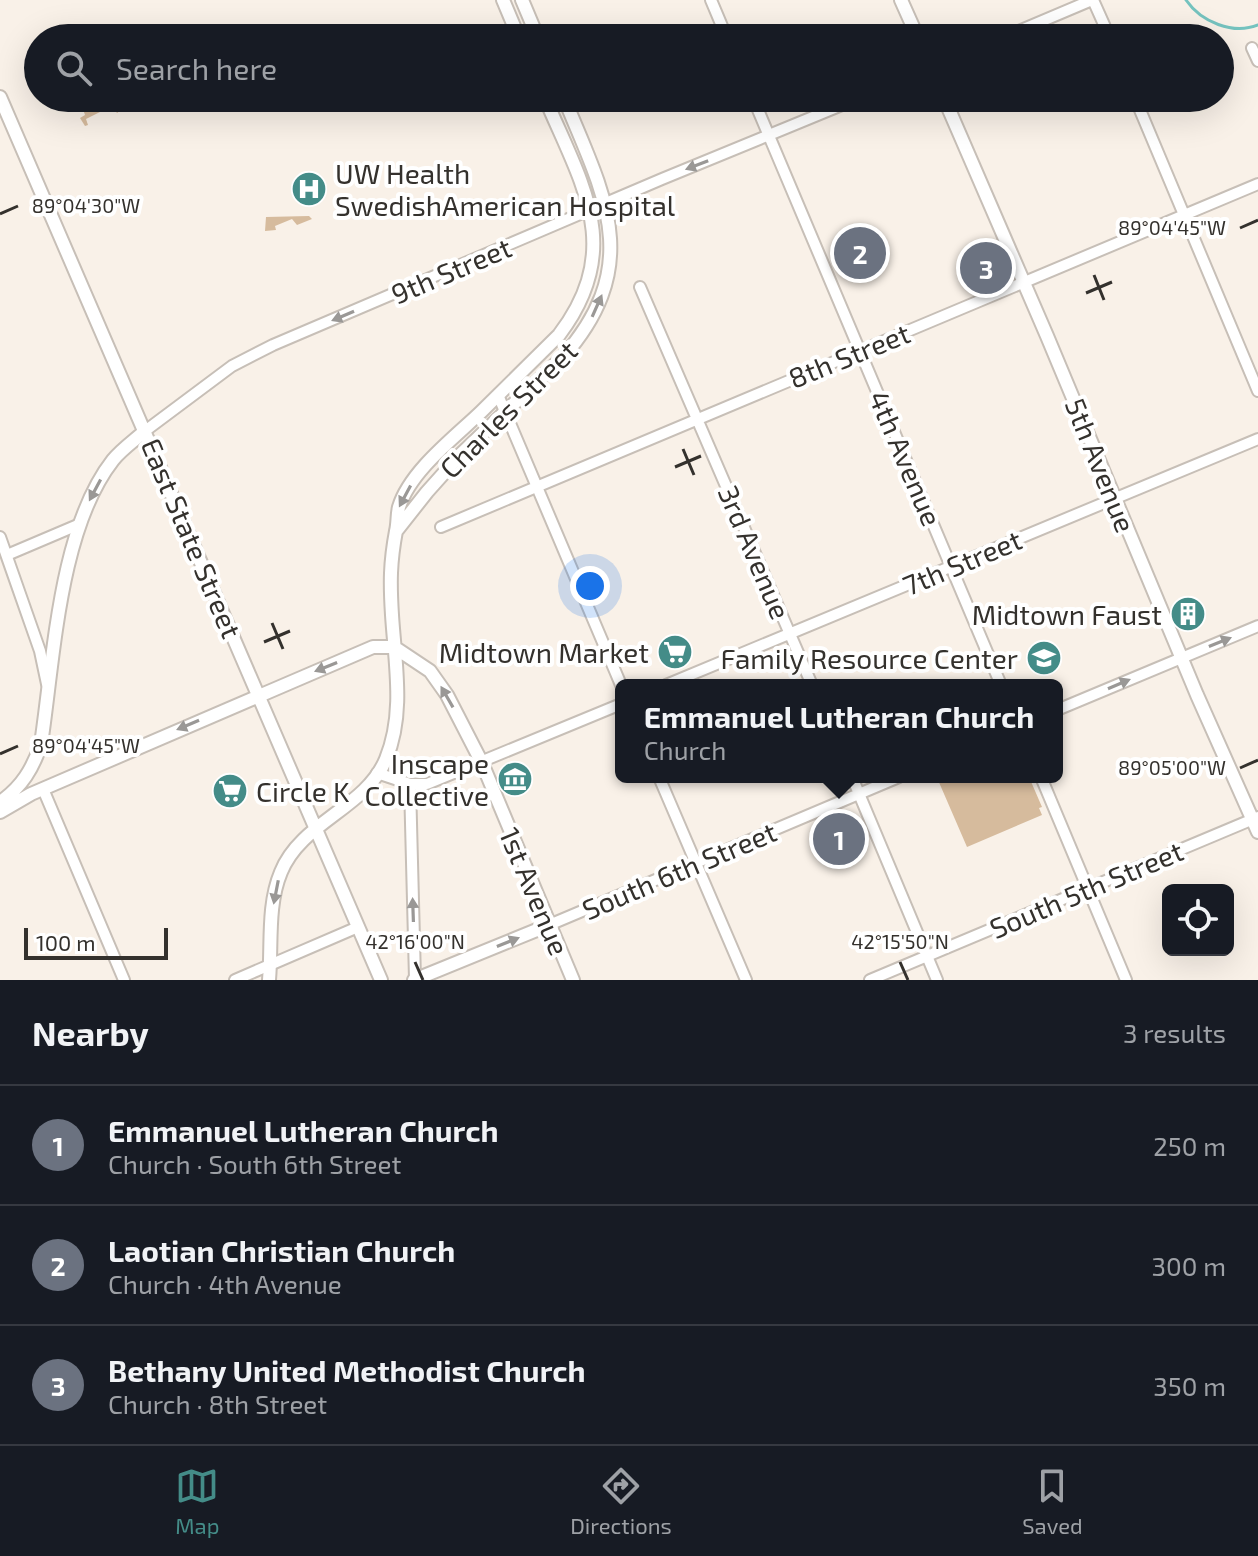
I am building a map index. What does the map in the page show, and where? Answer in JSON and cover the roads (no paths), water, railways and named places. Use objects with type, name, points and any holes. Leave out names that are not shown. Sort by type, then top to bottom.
[{"type":"main road","points":[[503,0],[513,24]]},
{"type":"main road","points":[[522,0],[532,24]]},
{"type":"main road","points":[[901,0],[912,24]]},
{"type":"main road","name":"East State Street","points":[[0,97],[381,980]]},
{"type":"main road","name":"Charles Street","points":[[269,980],[273,913],[281,871],[290,855],[316,827],[367,788],[385,762],[395,733],[398,702],[390,578],[398,509],[417,476],[438,452],[559,335],[575,314],[586,290],[593,257],[591,210],[551,112]]},
{"type":"main road","name":"Charles Street","points":[[397,530],[461,454],[578,340],[600,302],[606,285],[611,241],[606,203],[570,112]]},
{"type":"main road","name":"5th Avenue","points":[[950,112],[1181,658],[1255,818],[1258,832]]},
{"type":"main road","points":[[0,802],[18,787],[33,767],[41,744],[63,595],[80,524],[92,493],[114,459],[145,431]]},
{"type":"main road","points":[[0,812],[43,789],[260,694],[373,647],[394,647]]},
{"type":"main road","name":"1st Avenue","points":[[394,647],[430,671],[447,695],[482,763],[573,980]]},
{"type":"main road","name":"South 6th Street","points":[[414,980],[549,925]]},
{"type":"street","points":[[711,0],[721,24]]},
{"type":"street","points":[[1036,24],[1093,0],[1104,24]]},
{"type":"street","points":[[1252,48],[1258,61]]},
{"type":"street","name":"4th Avenue","points":[[759,112],[998,679]]},
{"type":"street","name":"9th Street","points":[[145,431],[232,366],[273,345],[826,112]]},
{"type":"street","points":[[1141,112],[1258,391]]},
{"type":"street","name":"8th Street","points":[[441,527],[1258,184]]},
{"type":"street","name":"3rd Avenue","points":[[640,287],[809,679]]},
{"type":"street","points":[[498,395],[618,679]]},
{"type":"street","name":"7th Street","points":[[681,679],[1258,439]]},
{"type":"street","points":[[7,555],[80,524]]},
{"type":"street","points":[[0,537],[40,651],[49,690]]},
{"type":"street","points":[[1063,707],[1258,626]]},
{"type":"street","points":[[377,773],[410,784],[427,784],[615,707]]},
{"type":"street","points":[[662,783],[746,980]]},
{"type":"street","points":[[854,783],[937,980]]},
{"type":"street","name":"South 6th Street","points":[[549,925],[885,783]]},
{"type":"street","points":[[1043,783],[1126,980]]},
{"type":"street","points":[[410,784],[414,980]]},
{"type":"street","points":[[43,789],[124,980]]},
{"type":"street","name":"South 5th Street","points":[[870,980],[1255,818]]},
{"type":"street","points":[[235,980],[358,927]]},
{"type":"waterway","points":[[1186,0],[1200,15],[1218,24]]},
{"type":"waterway","points":[[1234,28],[1258,25]]},
{"type":"place","name":"UW Health SwedishAmerican Hospital","points":[[309,189]]},
{"type":"place","name":"Laotian Christian Church","points":[[860,253]]},
{"type":"place","name":"Bethany United Methodist Church","points":[[986,268]]},
{"type":"place","name":"Midtown Faust","points":[[1188,614]]},
{"type":"place","name":"Midtown Market","points":[[675,652]]},
{"type":"place","name":"Family Resource Center","points":[[1044,658]]},
{"type":"place","name":"Inscape Collective","points":[[515,779]]},
{"type":"place","name":"Circle K","points":[[230,791]]},
{"type":"place","name":"Emmanuel Lutheran Church","points":[[839,839]]}]
